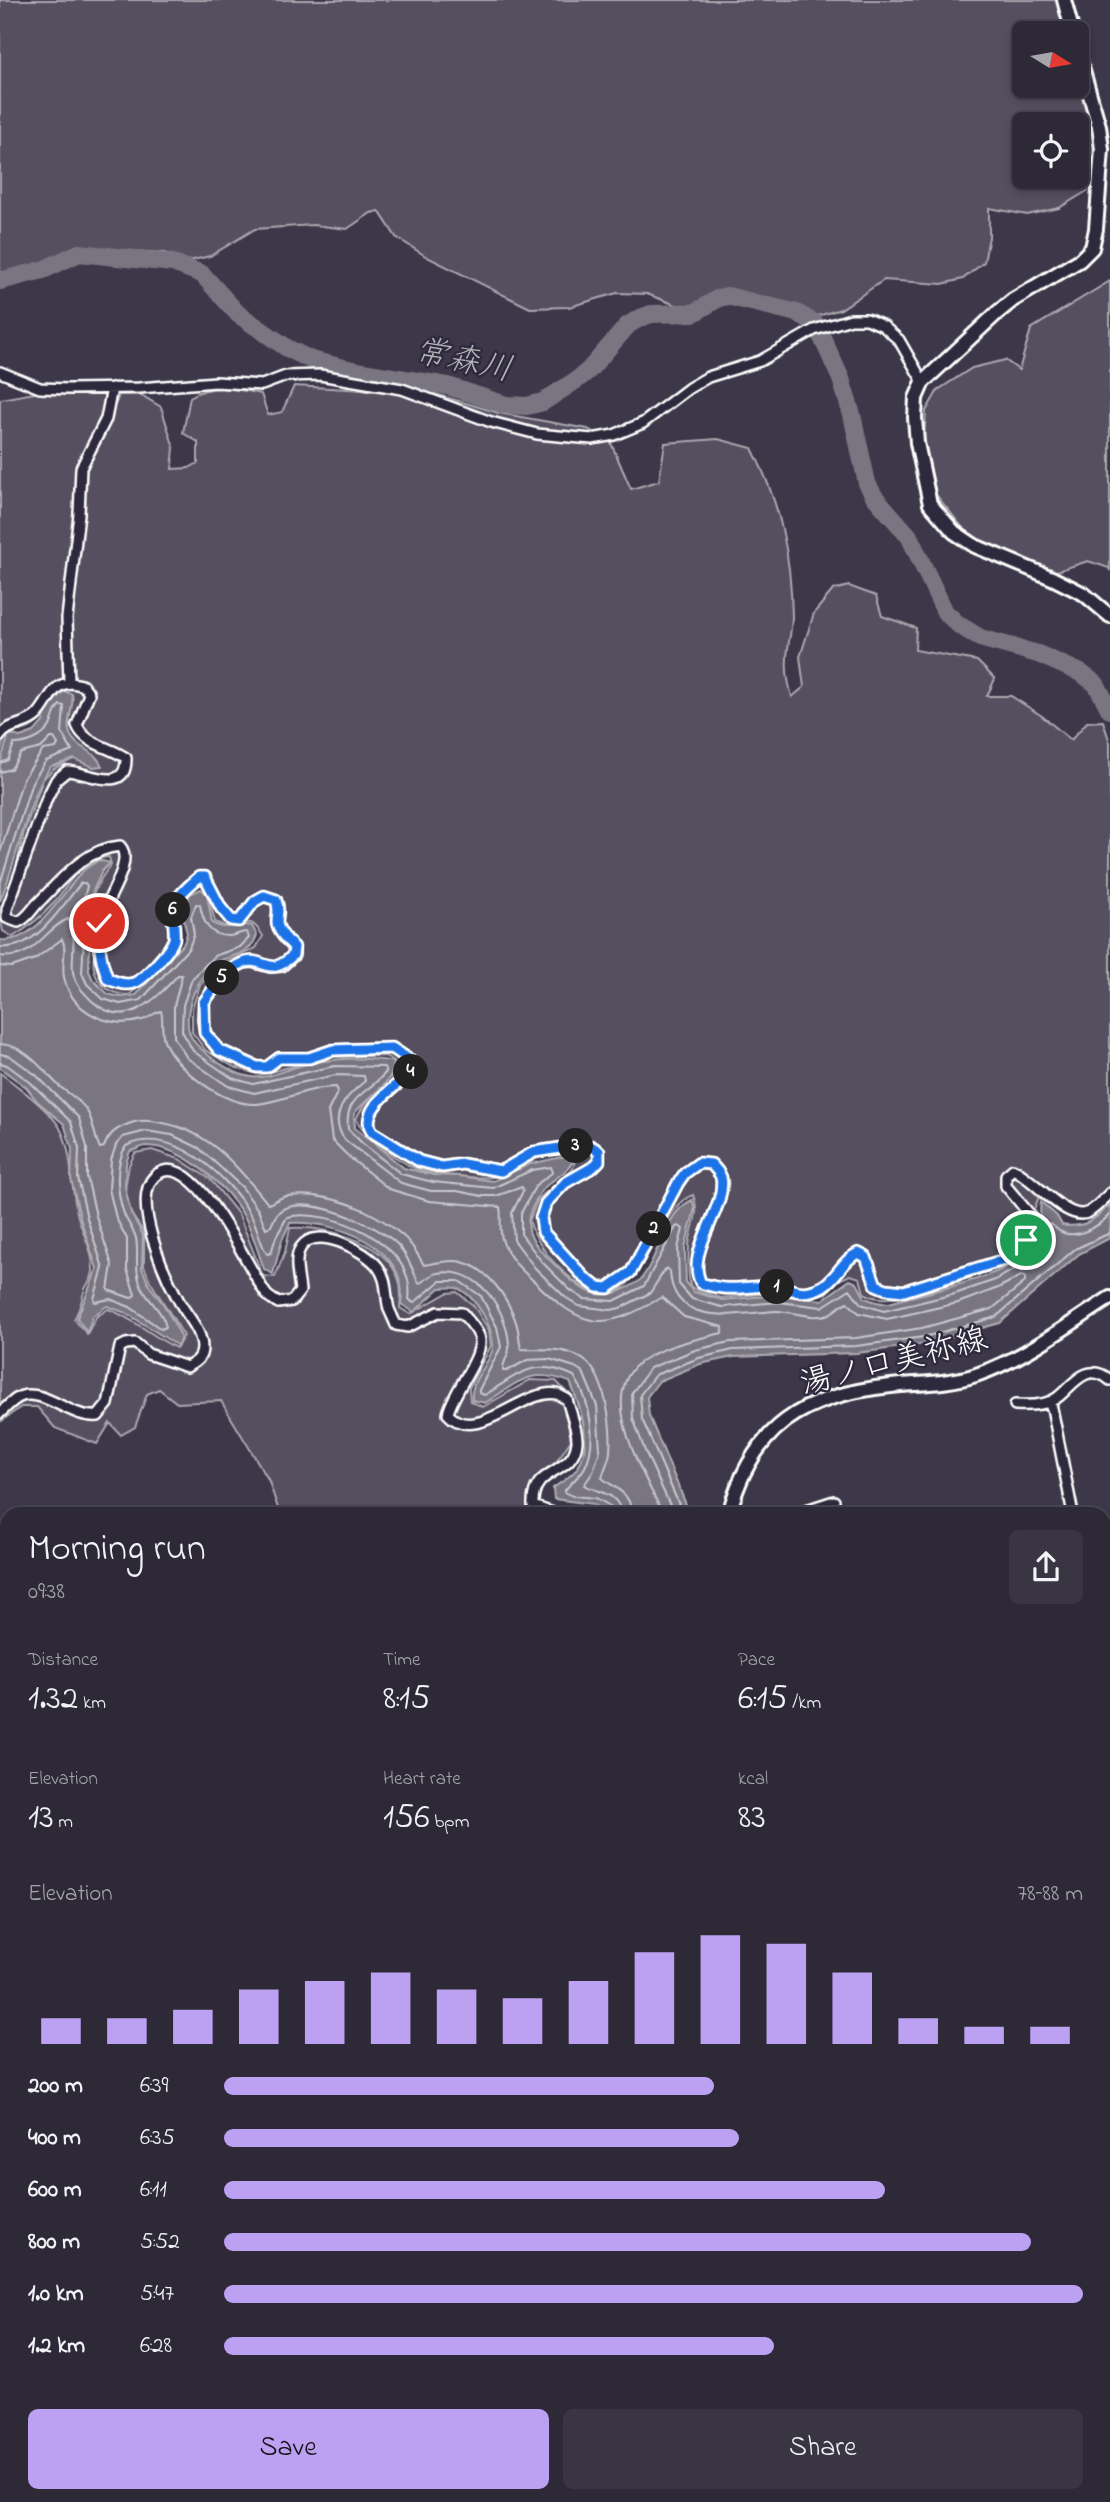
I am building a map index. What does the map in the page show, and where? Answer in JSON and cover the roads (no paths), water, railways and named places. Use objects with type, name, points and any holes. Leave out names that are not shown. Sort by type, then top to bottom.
[{"type":"main road","points":[[1065,0],[1070,21]]},
{"type":"main road","points":[[1089,92],[1099,126],[1102,149],[1092,248],[1080,260],[1013,300],[923,382],[916,398],[915,418],[917,443],[930,504],[954,532],[975,546],[1084,594],[1110,616]]},
{"type":"main road","name":"湯ノ口美祢線","points":[[731,1507],[739,1480],[754,1453],[771,1431],[796,1412],[822,1401],[890,1386],[942,1383],[975,1376],[1007,1363],[1110,1298]]},
{"type":"street","points":[[0,372],[40,388],[113,388],[216,382],[262,385],[298,374],[320,375],[402,389],[491,422],[537,433],[592,439],[614,435],[643,423],[688,388],[708,377],[760,361],[814,330],[851,319],[867,319],[883,326],[899,340],[923,382]]},
{"type":"street","points":[[69,683],[67,618],[79,514],[81,468],[106,419],[113,388]]},
{"type":"street","points":[[0,736],[8,728],[26,722],[38,714],[50,694],[69,683],[80,684],[89,694],[77,725],[80,733],[88,741],[113,749],[126,758],[126,766],[119,777],[109,781],[66,771],[55,780],[7,909],[7,918],[18,922],[26,919],[34,906],[79,862],[108,847],[120,846],[125,856],[124,866],[99,923],[99,946],[102,966],[108,979],[121,984],[134,983],[145,976],[173,943],[173,910],[176,901],[199,877],[205,877],[221,908],[231,920],[239,921],[255,901],[264,896],[276,900],[280,910],[277,923],[280,932],[294,947],[293,955],[282,966],[243,963],[227,973],[204,1002],[205,1033],[219,1050],[257,1067],[267,1067],[279,1058],[309,1058],[333,1050],[392,1048],[410,1060],[412,1071],[377,1103],[371,1112],[368,1126],[372,1132],[419,1161],[432,1165],[479,1166],[501,1171],[534,1152],[573,1146],[591,1146],[599,1151],[599,1161],[565,1183],[546,1203],[541,1218],[543,1232],[584,1277],[597,1287],[608,1288],[631,1272],[678,1183],[685,1173],[699,1163],[711,1164],[720,1174],[721,1188],[697,1261],[697,1275],[701,1283],[718,1289],[778,1287],[794,1292],[810,1291],[825,1285],[850,1257],[858,1253],[866,1257],[876,1285],[904,1291],[1003,1260],[1026,1240],[1032,1230],[1031,1216],[1006,1186],[1006,1175],[1013,1169],[1026,1175],[1062,1208],[1075,1215],[1088,1213],[1110,1193]]},
{"type":"street","points":[[0,1413],[23,1395],[34,1395],[77,1413],[90,1417],[98,1416],[108,1404],[120,1347],[125,1344],[135,1343],[148,1354],[187,1367],[199,1360],[202,1350],[200,1335],[179,1301],[162,1265],[146,1205],[149,1183],[158,1173],[173,1170],[187,1176],[209,1201],[228,1227],[267,1295],[278,1303],[292,1301],[300,1291],[297,1261],[301,1247],[311,1240],[326,1238],[342,1242],[376,1265],[385,1278],[389,1308],[396,1325],[408,1327],[438,1312],[462,1313],[479,1334],[481,1346],[450,1402],[448,1414],[455,1421],[466,1424],[481,1421],[543,1395],[556,1394],[567,1399],[578,1440],[569,1462],[540,1480],[533,1493],[533,1506],[536,1507]]},
{"type":"street","points":[[1015,1405],[1028,1406],[1048,1402],[1058,1397],[1079,1376],[1093,1374],[1110,1380]]},
{"type":"street","points":[[1048,1402],[1052,1408],[1072,1507]]},
{"type":"street","points":[[816,1507],[834,1501]]},
{"type":"water","points":[[64,691],[72,694],[70,734],[77,743],[95,756],[102,766],[93,767],[74,759],[50,767],[28,815],[0,901],[0,763],[9,734],[20,737],[34,732],[43,722],[47,708]]},
{"type":"water","points":[[99,860],[110,863],[102,871],[92,893],[86,919],[90,934],[89,971],[93,980],[108,994],[121,997],[136,995],[184,943],[187,933],[183,918],[190,894],[201,889],[207,894],[212,923],[224,927],[252,926],[257,935],[251,946],[220,961],[205,974],[197,986],[188,1014],[192,1038],[225,1067],[244,1075],[258,1077],[310,1063],[334,1060],[371,1059],[394,1062],[389,1078],[354,1114],[355,1128],[404,1168],[434,1175],[493,1181],[530,1164],[566,1156],[574,1159],[568,1168],[539,1194],[529,1215],[529,1231],[536,1245],[561,1271],[576,1284],[593,1293],[612,1294],[639,1281],[674,1215],[692,1200],[695,1208],[685,1248],[686,1283],[694,1292],[722,1300],[779,1295],[822,1300],[850,1280],[857,1283],[865,1298],[886,1303],[959,1285],[1000,1270],[1031,1251],[1040,1236],[1041,1202],[1057,1216],[1062,1225],[1070,1226],[1089,1222],[1110,1204],[1110,1238],[1079,1254],[1000,1323],[925,1344],[857,1353],[733,1357],[700,1364],[659,1381],[647,1397],[649,1416],[687,1507],[598,1507],[554,1499],[553,1488],[576,1470],[584,1447],[581,1413],[570,1382],[544,1376],[534,1377],[516,1383],[485,1403],[472,1400],[473,1386],[492,1351],[493,1343],[483,1314],[463,1291],[440,1288],[414,1312],[401,1304],[401,1284],[394,1267],[382,1253],[348,1232],[308,1223],[290,1223],[282,1240],[273,1274],[264,1269],[248,1224],[228,1194],[203,1170],[175,1153],[146,1146],[130,1151],[126,1164],[125,1187],[131,1213],[143,1235],[142,1268],[149,1285],[181,1336],[178,1346],[126,1313],[107,1306],[93,1316],[87,1332],[77,1318],[97,1269],[71,1179],[72,1149],[64,1124],[38,1102],[26,1087],[0,1068],[0,940],[25,935],[36,927],[83,871]]},
{"type":"waterway","name":"常森川","points":[[0,281],[43,270],[79,253],[173,263],[202,274],[238,314],[287,348],[311,360],[356,371],[448,386],[506,405],[527,406],[543,402],[578,379],[628,325],[651,314],[694,313],[727,296],[797,313],[816,324],[841,379],[867,483],[874,496],[909,536],[945,612],[980,638],[1038,654],[1081,673],[1096,684],[1110,710]]}]
